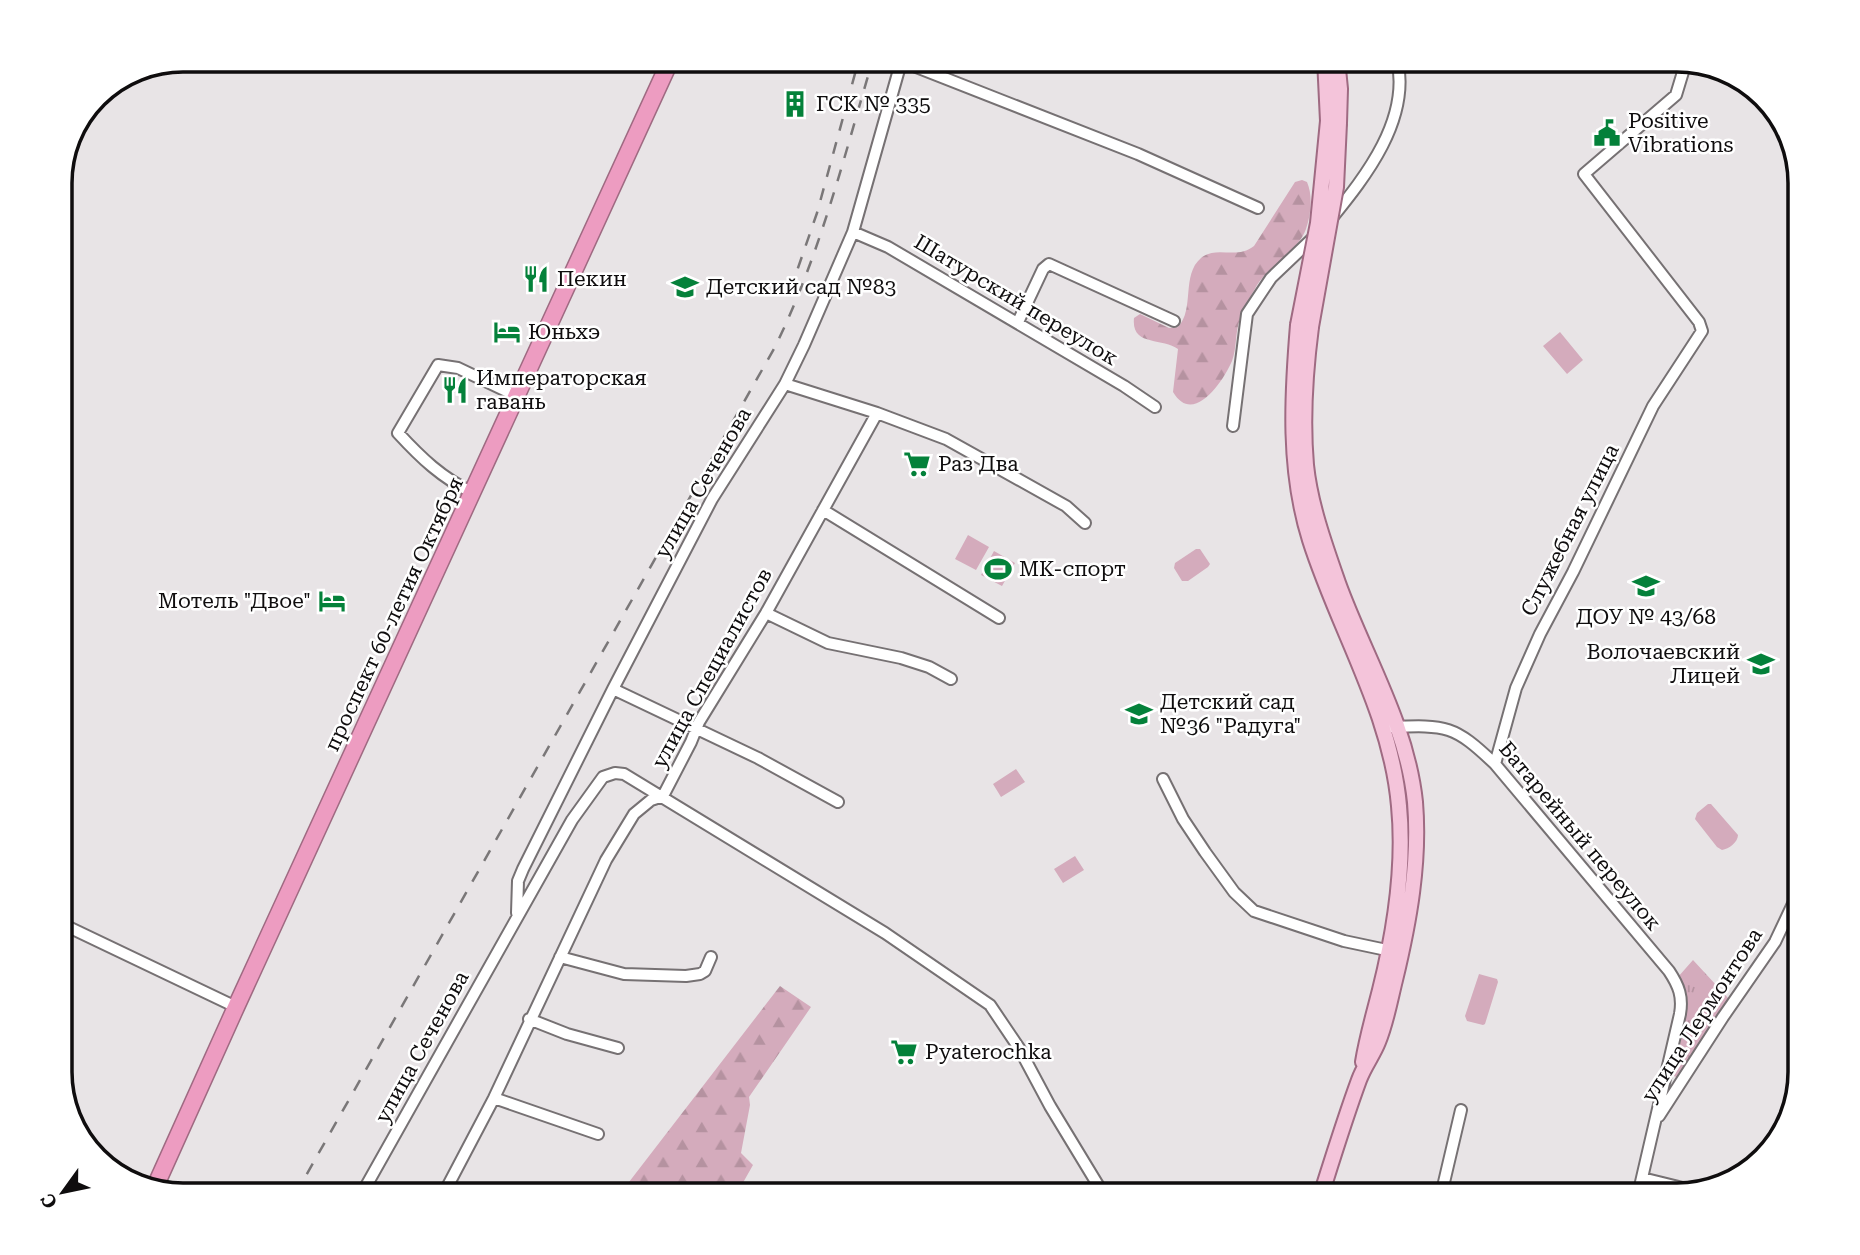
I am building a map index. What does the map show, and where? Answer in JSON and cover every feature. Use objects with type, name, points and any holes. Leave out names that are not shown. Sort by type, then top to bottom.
[{"type":"highway","name":"проспект 60-летия Октября","points":[[158,1180],[666,72]]},
{"type":"main road","points":[[1327,72],[1333,122]]},
{"type":"main road","points":[[1325,1183],[1360,1077],[1367,1037],[1395,951],[1402,844],[1389,727],[1323,579],[1301,507],[1295,468],[1293,434],[1304,326],[1340,89],[1338,72]]},
{"type":"street","name":"улица Сеченова","points":[[517,916],[517,889],[523,869],[612,689],[712,499],[785,384],[804,345],[853,232],[898,72]]},
{"type":"street","points":[[931,72],[1125,149],[1258,208]]},
{"type":"street","points":[[1233,426],[1247,314],[1271,278],[1318,234],[1368,171],[1377,156],[1396,106],[1398,72]]},
{"type":"street","name":"Служебная улица","points":[[1495,764],[1516,688],[1540,634],[1653,406],[1699,338],[1701,325],[1584,174],[1676,95],[1683,72]]},
{"type":"street","name":"Шатурский переулок","points":[[853,232],[888,247],[1155,407]]},
{"type":"street","points":[[1018,323],[1044,269],[1049,264],[1174,321]]},
{"type":"street","points":[[473,493],[433,469],[398,433],[438,366],[458,368],[517,396]]},
{"type":"street","points":[[785,384],[877,413],[946,439],[1066,506],[1085,523]]},
{"type":"street","name":"улица Специалистов","points":[[449,1183],[494,1098],[597,876],[634,814],[651,800],[663,796],[695,729],[766,614],[877,413]]},
{"type":"street","points":[[823,510],[999,618]]},
{"type":"street","points":[[766,614],[828,643],[901,658],[929,667],[951,679]]},
{"type":"street","points":[[612,689],[758,758],[838,802]]},
{"type":"street","name":"Батарейный переулок","points":[[1389,727],[1437,726],[1455,731],[1475,744],[1495,764],[1669,971],[1678,985],[1682,1000]]},
{"type":"street","name":"улица Сеченова","points":[[368,1183],[572,820],[603,777],[615,773],[624,774],[663,796]]},
{"type":"street","points":[[1163,779],[1183,819],[1212,862],[1234,892],[1254,911],[1345,942],[1395,951]]},
{"type":"street","points":[[663,796],[885,933],[990,1005],[1019,1048],[1097,1183]]},
{"type":"street","name":"улица Лермонтова","points":[[1654,1124],[1723,1017],[1775,943],[1788,916]]},
{"type":"street","points":[[72,929],[236,1007]]},
{"type":"street","points":[[560,957],[624,974],[686,976],[705,971],[711,957]]},
{"type":"street","name":"улица Лермонтова","points":[[1641,1183],[1682,1000]]},
{"type":"street","points":[[529,1019],[567,1034],[618,1048]]},
{"type":"street","points":[[494,1098],[598,1133]]},
{"type":"street","points":[[1444,1183],[1461,1110]]},
{"type":"street","points":[[1642,1178],[1662,1183]]},
{"type":"green space","points":[[1295,182],[1307,182],[1311,199],[1309,217],[1302,237],[1257,285],[1237,329],[1234,356],[1215,389],[1198,403],[1181,401],[1173,392],[1178,349],[1143,337],[1134,327],[1134,318],[1140,314],[1169,328],[1178,327],[1186,311],[1189,283],[1195,265],[1207,254],[1241,252],[1254,246]]},
{"type":"green space","points":[[1560,332],[1583,360],[1567,374],[1543,346]]},
{"type":"green space","points":[[968,535],[989,547],[976,570],[955,559]]},
{"type":"green space","points":[[1200,549],[1210,564],[1188,581],[1182,581],[1174,568],[1175,563]]},
{"type":"green space","name":"МК-спорт","points":[[994,551],[1015,563],[1002,586],[981,575]]},
{"type":"green space","points":[[1016,769],[1025,782],[1001,797],[993,784]]},
{"type":"green space","points":[[1711,804],[1738,835],[1730,847],[1722,850],[1717,847],[1695,819],[1697,813]]},
{"type":"green space","points":[[1075,856],[1084,870],[1063,883],[1054,869]]},
{"type":"green space","points":[[1693,960],[1729,999],[1679,1078],[1671,1075],[1686,1013],[1686,1001],[1678,977]]},
{"type":"green space","points":[[1479,974],[1497,979],[1498,982],[1483,1025],[1467,1021],[1465,1016]]},
{"type":"green space","points":[[780,986],[811,1007],[749,1097],[750,1105],[741,1153],[753,1165],[743,1183],[628,1183]]},
{"type":"railway","points":[[790,291],[817,213],[855,72]]},
{"type":"railway","points":[[302,1183],[775,347],[818,241],[869,72]]},
{"type":"place","name":"ГСК № 335","points":[[795,104]]},
{"type":"place","name":"Positive Vibrations","points":[[1607,133]]},
{"type":"place","name":"Пекин","points":[[536,279]]},
{"type":"place","name":"Детский сад №83","points":[[685,287]]},
{"type":"place","name":"Юньхэ","points":[[507,332]]},
{"type":"place","name":"Императорская гавань","points":[[455,390]]},
{"type":"place","name":"Раз Два","points":[[917,464]]},
{"type":"place","name":"МК-спорт","points":[[998,569]]},
{"type":"place","name":"ДОУ № 43/68","points":[[1646,586]]},
{"type":"place","name":"Мотель \"Двое\"","points":[[332,601]]},
{"type":"place","name":"Волочаевский Лицей","points":[[1761,664]]},
{"type":"place","name":"Детский сад №36 \"Радуга\"","points":[[1139,714]]},
{"type":"place","name":"Pyaterochka","points":[[904,1052]]}]
